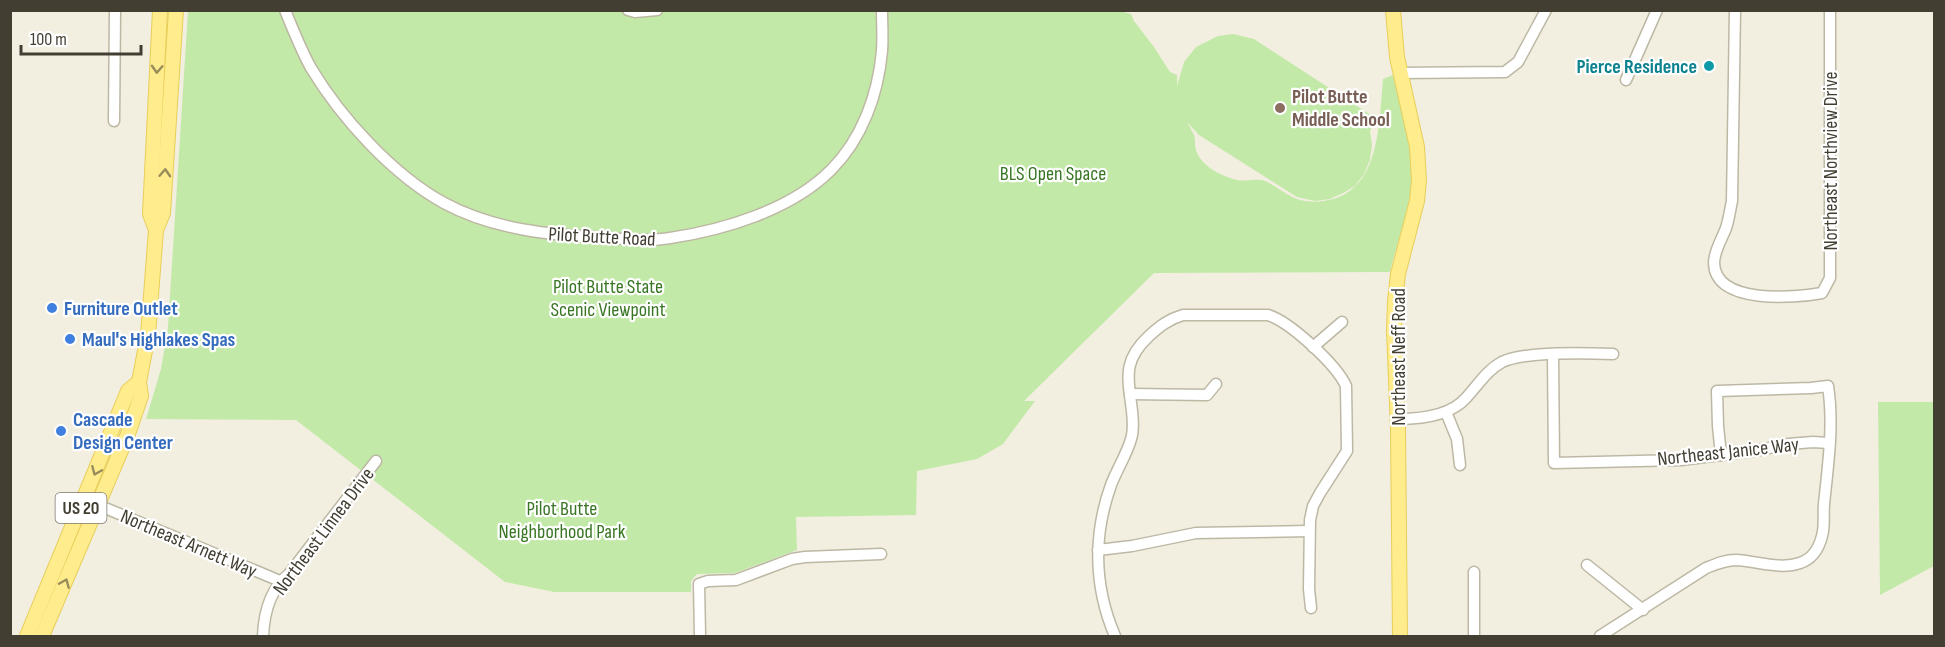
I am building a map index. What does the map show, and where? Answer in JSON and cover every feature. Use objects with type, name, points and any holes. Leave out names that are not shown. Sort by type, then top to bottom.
[{"type":"main road","name":"US 20","points":[[156,230],[150,214],[160,10]]},
{"type":"main road","name":"US 20","points":[[42,636],[98,505],[141,396],[139,382],[148,335],[156,230],[163,213],[176,10]]},
{"type":"main road","name":"Northeast Neff Road","points":[[1393,10],[1393,27],[1400,73],[1417,147],[1419,180],[1417,201],[1398,274],[1395,301],[1400,636]]},
{"type":"main road","name":"US 20","points":[[27,636],[128,391],[139,382]]},
{"type":"street","points":[[114,121],[115,10]]},
{"type":"street","name":"Pilot Butte Road","points":[[285,10],[311,68],[338,106],[366,139],[403,175],[443,203],[481,219],[524,230],[566,236],[640,240],[669,238],[735,223],[770,211],[803,193],[831,170],[849,147],[866,119],[876,87],[882,50],[882,10]]},
{"type":"street","points":[[628,10],[636,12],[657,10]]},
{"type":"street","points":[[1400,73],[1505,72],[1518,62],[1546,10]]},
{"type":"street","points":[[1626,80],[1657,10]]},
{"type":"street","name":"Northeast Northview Drive","points":[[1735,10],[1732,201],[1726,227],[1716,253],[1714,263],[1716,274],[1730,288],[1746,295],[1806,296],[1822,293],[1830,278],[1830,10]]},
{"type":"street","points":[[1115,636],[1106,615],[1100,579],[1099,530],[1111,485],[1132,437],[1129,366],[1139,345],[1162,324],[1184,315],[1268,315],[1278,318],[1313,347],[1342,377],[1346,386],[1347,451],[1313,506],[1309,531],[1311,608]]},
{"type":"street","points":[[1313,347],[1342,322]]},
{"type":"street","points":[[1398,419],[1426,417],[1446,412],[1465,400],[1485,376],[1500,363],[1515,357],[1612,354]]},
{"type":"street","name":"Northeast Janice Way","points":[[1553,355],[1554,463],[1681,460],[1788,444],[1829,443]]},
{"type":"street","points":[[1130,394],[1207,395],[1216,384]]},
{"type":"street","points":[[1600,636],[1719,562],[1734,560],[1782,565],[1801,563],[1815,554],[1823,536],[1831,405],[1828,386],[1717,391],[1721,455]]},
{"type":"street","points":[[1446,412],[1457,439],[1460,465]]},
{"type":"street","name":"Northeast Linnea Drive","points":[[263,636],[269,603],[280,581],[289,574],[376,461]]},
{"type":"street","name":"Northeast Arnett Way","points":[[98,505],[280,581]]},
{"type":"street","points":[[1098,550],[1132,546],[1196,533],[1309,531]]},
{"type":"street","points":[[700,636],[699,584],[708,580],[736,580],[805,556],[881,554]]},
{"type":"street","points":[[1587,565],[1643,610]]},
{"type":"street","points":[[1474,572],[1474,636]]},
{"type":"green space","name":"Pilot Butte State Scenic Viewpoint","points":[[188,11],[1120,11],[1131,14],[1170,72],[1177,75],[1177,86],[1184,62],[1196,47],[1218,36],[1233,34],[1254,39],[1377,119],[1370,131],[1372,145],[1370,160],[1364,173],[1369,166],[1378,131],[1383,79],[1393,75],[1412,164],[1411,188],[1390,272],[1154,273],[1024,401],[1035,401],[1003,444],[977,459],[917,471],[916,515],[796,517],[797,550],[735,573],[697,574],[691,581],[691,592],[554,592],[505,582],[296,420],[146,419],[161,369],[168,327]],"holes":[[[1187,122],[1199,135],[1297,197],[1315,201],[1330,199],[1354,186],[1349,192],[1333,199],[1311,202],[1293,197],[1265,181],[1237,180],[1225,176],[1214,171],[1200,158],[1196,151],[1194,135]]]},
{"type":"green space","points":[[1878,402],[1934,402],[1934,566],[1880,595]]},
{"type":"place","name":"Pierce Residence","points":[[1709,66]]},
{"type":"place","name":"Pilot Butte Middle School","points":[[1280,108]]},
{"type":"place","name":"Furniture Outlet","points":[[52,308]]},
{"type":"place","name":"Maul's Highlakes Spas","points":[[70,339]]},
{"type":"place","name":"Cascade Design Center","points":[[61,431]]},
{"type":"park label","name":"BLS Open Space","points":[[1053,173]]},
{"type":"park label","name":"Pilot Butte Neighborhood Park","points":[[562,520]]}]
